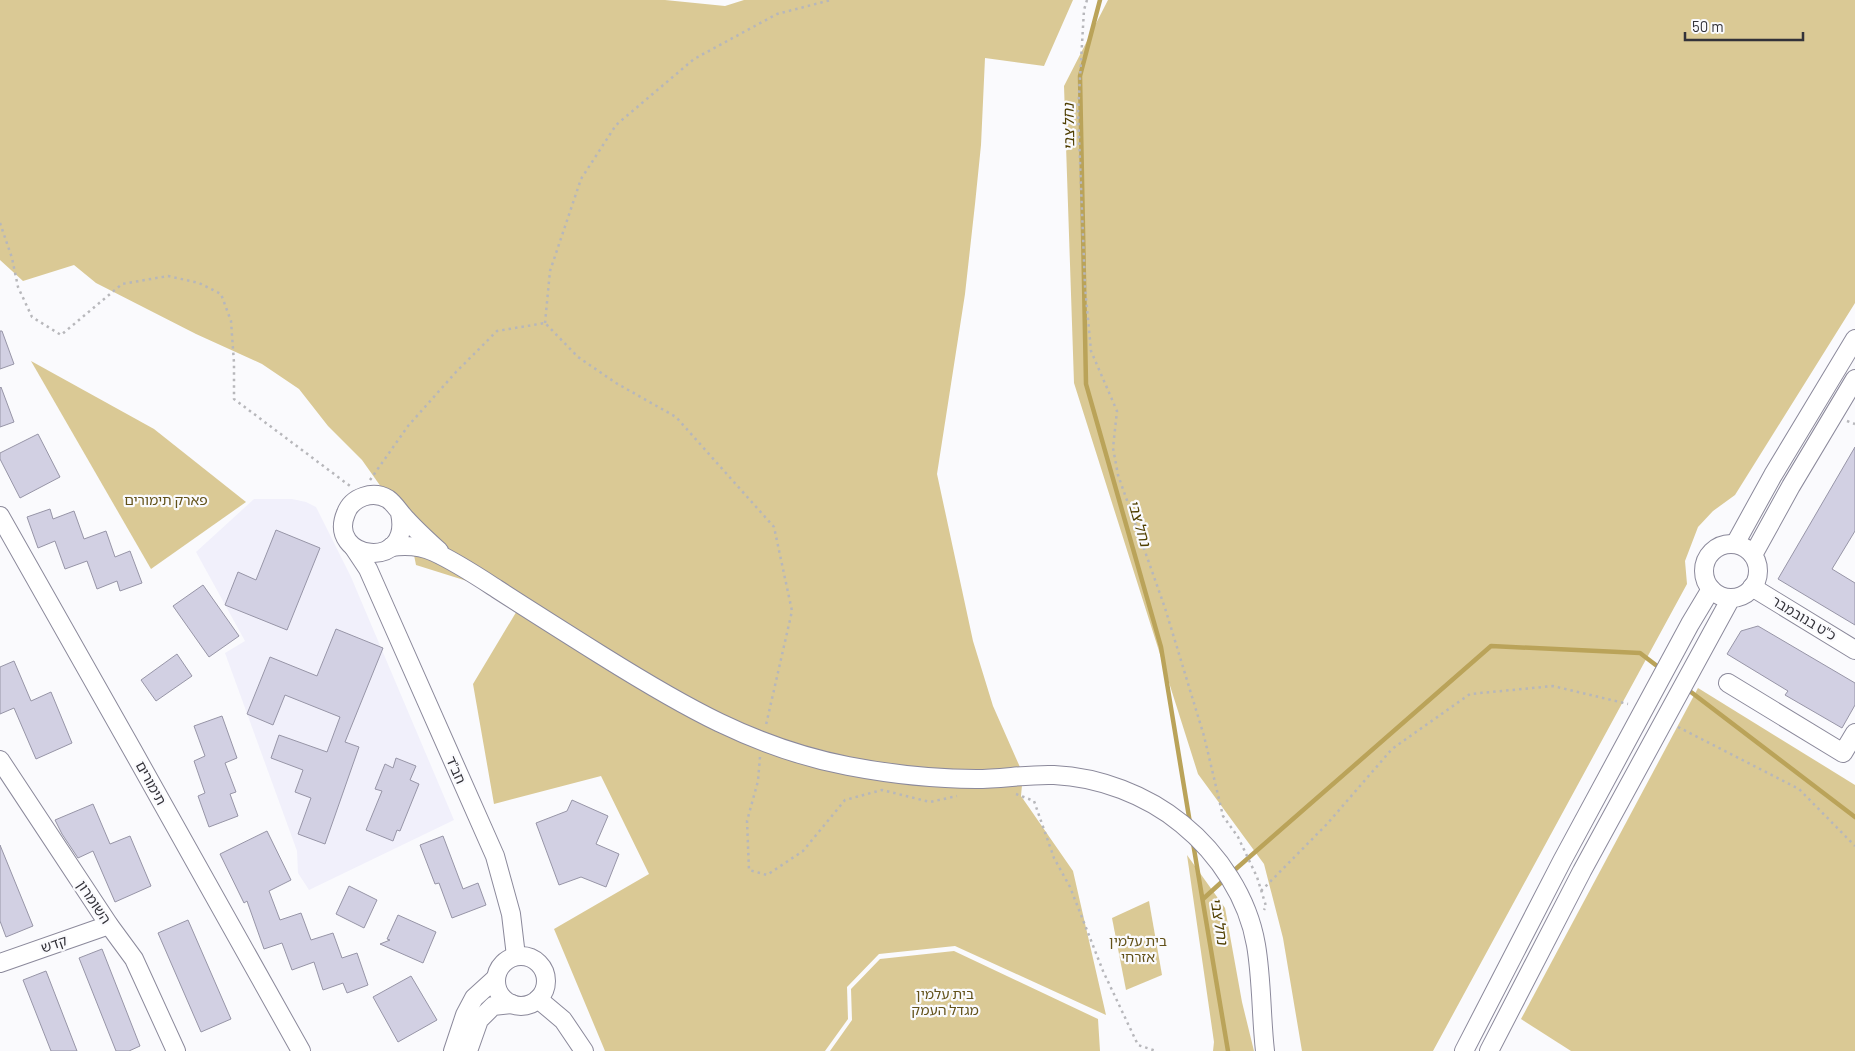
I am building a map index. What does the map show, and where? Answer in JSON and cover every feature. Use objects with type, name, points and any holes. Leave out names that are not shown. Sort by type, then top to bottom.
[{"type":"street","points":[[1735,544],[1777,468],[1855,338]]},
{"type":"street","points":[[1753,555],[1791,486],[1855,379]]},
{"type":"street","points":[[447,559],[387,498],[378,495],[359,498],[346,512],[343,521],[344,531],[354,548],[373,554],[401,546],[422,548],[447,559],[655,689],[703,716],[762,742],[820,760],[918,776],[977,779],[1044,775],[1068,776],[1113,787],[1143,799],[1165,811],[1183,824],[1212,853],[1242,898],[1256,943],[1265,1051]]},
{"type":"street","points":[[388,549],[397,540],[401,532],[402,522],[400,513]]},
{"type":"street","name":"תימורים","points":[[0,516],[300,1051]]},
{"type":"street","points":[[1735,544],[1747,549],[1753,555],[1758,571],[1752,587],[1742,595],[1730,598],[1718,594],[1711,589],[1704,575],[1707,558],[1719,546],[1735,544]]},
{"type":"street","name":"חב\"ד","points":[[354,548],[368,569],[495,856],[512,914],[516,956]]},
{"type":"street","name":"חב\"ד","points":[[377,590],[379,563],[388,549]]},
{"type":"street","name":"כ\"ט בנובמבר","points":[[1752,587],[1855,650]]},
{"type":"street","points":[[1464,1051],[1544,895],[1644,708],[1711,589]]},
{"type":"street","points":[[1490,1051],[1550,931],[1730,598]]},
{"type":"street","points":[[1728,683],[1843,753],[1855,733]]},
{"type":"street","name":"השומרון","points":[[0,760],[108,925],[134,959],[176,1051]]},
{"type":"street","name":"קדש","points":[[0,963],[108,925]]},
{"type":"street","points":[[468,1051],[479,1020],[492,1006],[512,1004],[526,1006],[538,999],[544,992],[545,974],[541,965],[534,959],[526,956],[516,956],[505,961],[500,966],[496,984],[501,996],[512,1004]]},
{"type":"street","points":[[453,1051],[465,1015],[474,998],[496,978]]},
{"type":"street","points":[[538,999],[564,1020],[584,1051]]},
{"type":"path","points":[[545,324],[550,271],[581,179],[616,126],[694,59],[777,14],[831,0]]},
{"type":"path","points":[[1087,0],[1084,10],[1078,112],[1085,286],[1091,351],[1117,411],[1113,448],[1118,475],[1165,608],[1204,736],[1223,816],[1238,837],[1257,877],[1266,906],[1263,914]]},
{"type":"path","points":[[0,223],[12,258],[18,287],[32,317],[61,335],[122,284],[168,276],[199,284],[221,294],[231,321],[234,399],[353,488]]},
{"type":"path","points":[[365,485],[408,426],[456,372],[497,331],[545,324]]},
{"type":"path","points":[[545,324],[578,357],[676,417],[774,527],[792,611],[762,742],[758,780],[748,821],[749,870],[767,875],[803,851],[845,800],[882,790],[930,802],[965,795]]},
{"type":"path","points":[[1262,891],[1327,824],[1392,749],[1470,694],[1553,686],[1644,708]]},
{"type":"path","points":[[1664,719],[1799,789],[1855,846]]},
{"type":"path","points":[[1012,792],[1034,801],[1054,858],[1070,887],[1103,971],[1138,1045],[1156,1051]]},
{"type":"shaded area","points":[[254,499],[292,499],[306,502],[316,507],[351,577],[454,820],[309,890],[298,873],[297,851],[225,653],[245,641],[196,552]]},
{"type":"green space","points":[[0,0],[665,0],[725,6],[744,0],[1073,0],[1044,66],[985,58],[981,145],[965,294],[937,474],[973,641],[993,706],[1023,774],[1021,796],[1073,871],[1106,1015],[955,946],[879,954],[847,987],[848,1019],[825,1051],[605,1051],[554,929],[649,874],[601,776],[494,804],[473,684],[524,599],[416,565],[408,525],[362,460],[328,426],[299,389],[262,364],[196,334],[96,283],[74,265],[23,281],[0,260]]},
{"type":"green space","points":[[1108,0],[1855,0],[1855,303],[1735,495],[1713,511],[1698,527],[1685,561],[1687,584],[1433,1051],[1302,1051],[1283,938],[1264,864],[1198,774],[1074,383],[1064,86]]},
{"type":"green space","name":"פארק תימורים","points":[[31,361],[154,429],[246,502],[151,569]]},
{"type":"green space","points":[[1698,688],[1855,785],[1855,1051],[1571,1051],[1521,1019]]},
{"type":"green space","points":[[1187,855],[1225,908],[1242,1002],[1254,1051],[1213,1051],[1214,1042]]},
{"type":"green space","name":"בית עלמין אזרחי","points":[[1149,901],[1162,975],[1126,990],[1112,918]]},
{"type":"green space","name":"בית עלמין מגדל העמק","points":[[954,951],[1098,1019],[1100,1051],[830,1051],[852,1020],[851,989],[880,959]]},
{"type":"building","points":[[0,331],[2,331],[14,364],[0,369]]},
{"type":"building","points":[[0,388],[14,422],[0,427]]},
{"type":"building","points":[[38,434],[60,477],[20,498],[0,459],[0,453]]},
{"type":"building","points":[[1855,447],[1855,531],[1832,569],[1855,583],[1855,625],[1778,579]]},
{"type":"building","points":[[50,509],[53,519],[74,511],[84,539],[106,531],[115,557],[130,551],[142,583],[120,591],[117,581],[97,589],[87,561],[65,569],[55,541],[38,548],[27,517]]},
{"type":"building","points":[[276,530],[320,548],[287,630],[225,605],[238,572],[256,580]]},
{"type":"building","points":[[203,585],[239,636],[209,657],[173,606]]},
{"type":"building","points":[[1758,626],[1855,683],[1855,705],[1842,728],[1785,695],[1788,691],[1727,654],[1741,631]]},
{"type":"building","points":[[336,629],[383,648],[345,742],[359,747],[325,844],[298,834],[311,798],[295,792],[303,770],[271,758],[279,735],[327,752],[340,717],[285,695],[273,725],[247,714],[270,657],[317,676]]},
{"type":"building","points":[[177,654],[192,676],[156,701],[141,680]]},
{"type":"building","points":[[14,661],[31,701],[51,692],[72,743],[36,759],[14,708],[0,714],[0,667]]},
{"type":"building","points":[[222,716],[237,758],[225,763],[236,792],[230,794],[238,816],[209,827],[198,796],[205,793],[194,761],[205,756],[194,726]]},
{"type":"building","points":[[396,758],[416,766],[410,780],[419,784],[400,831],[397,830],[393,841],[366,830],[382,791],[375,789],[385,764],[393,768]]},
{"type":"building","points":[[572,800],[608,816],[596,844],[619,854],[606,887],[581,877],[559,885],[536,823],[567,811]]},
{"type":"building","points":[[93,804],[110,844],[130,836],[151,886],[115,902],[93,851],[78,858],[55,820]]},
{"type":"building","points":[[267,831],[291,880],[269,891],[280,920],[301,913],[311,940],[333,933],[342,958],[357,953],[368,985],[347,993],[343,983],[323,990],[314,962],[292,970],[282,943],[264,949],[247,901],[244,903],[220,854]]},
{"type":"building","points":[[443,836],[463,889],[478,883],[486,905],[452,918],[439,883],[435,884],[420,845]]},
{"type":"building","points":[[0,845],[33,926],[6,937],[0,921]]},
{"type":"building","points":[[349,886],[377,900],[364,928],[336,914]]},
{"type":"building","points":[[398,915],[436,932],[423,963],[380,944],[390,940],[387,939]]},
{"type":"building","points":[[188,920],[231,1019],[201,1032],[158,933]]},
{"type":"building","points":[[102,949],[140,1046],[129,1051],[116,1051],[79,958]]},
{"type":"building","points":[[46,971],[77,1051],[51,1051],[23,980]]},
{"type":"building","points":[[411,976],[437,1020],[398,1042],[373,997]]},
{"type":"waterway","name":"נחל צבי","points":[[1100,0],[1080,76],[1086,384],[1161,647],[1190,823]]},
{"type":"waterway","points":[[1230,874],[1491,646],[1640,653],[1661,669]]},
{"type":"waterway","points":[[1687,689],[1855,817]]},
{"type":"waterway","name":"נחל צבי","points":[[1193,843],[1228,1051]]},
{"type":"waterway","points":[[1203,899],[1225,879]]}]
